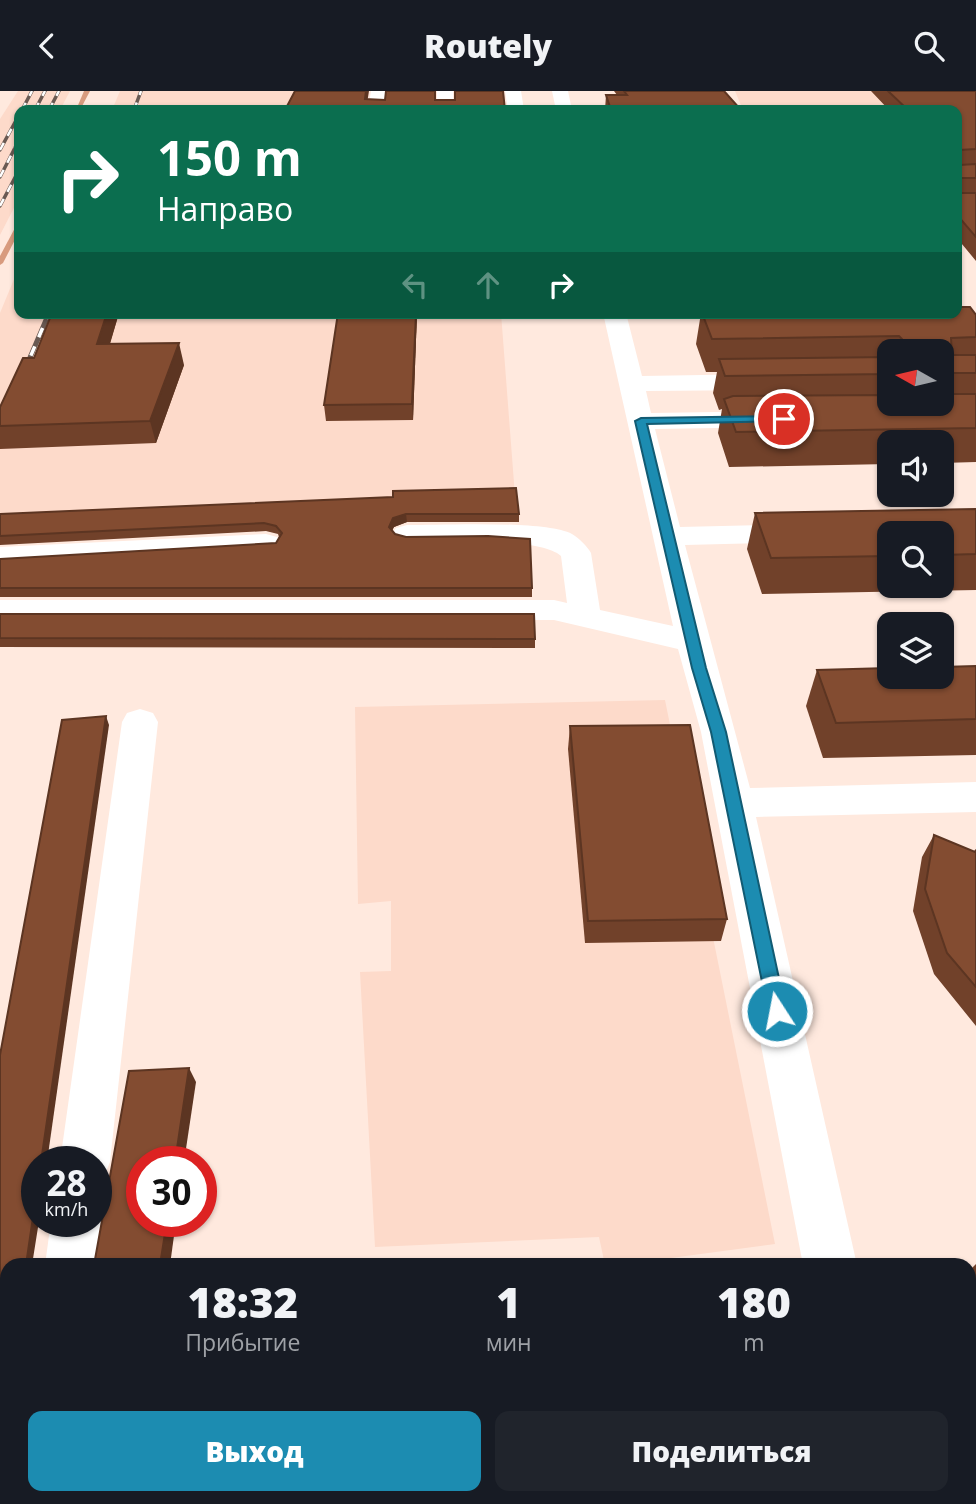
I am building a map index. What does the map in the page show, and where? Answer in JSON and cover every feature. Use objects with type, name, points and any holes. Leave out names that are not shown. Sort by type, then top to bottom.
[{"type":"street","points":[[616,319],[693,642],[719,732],[829,1258]]},
{"type":"street","points":[[632,384],[793,381]]},
{"type":"street","points":[[641,421],[804,419]]},
{"type":"street","points":[[669,536],[836,533]]},
{"type":"street","points":[[407,534],[530,535],[561,540],[576,552],[586,617]]},
{"type":"street","points":[[0,556],[266,543]]},
{"type":"street","points":[[0,610],[554,610],[693,642]]},
{"type":"street","points":[[87,1146],[140,722]]},
{"type":"street","points":[[734,803],[976,797]]},
{"type":"street","points":[[73,1258],[75,1237]]},
{"type":"shaded area","points":[[18,91],[70,91],[63,105],[14,105],[14,208],[0,235],[0,119]]},
{"type":"shaded area","points":[[120,91],[341,91],[339,105],[114,105]]},
{"type":"shaded area","points":[[735,91],[976,91],[976,177],[962,177],[962,105],[741,105]]},
{"type":"shaded area","points":[[14,279],[14,319],[501,319],[515,496],[0,522],[0,313]]},
{"type":"shaded area","points":[[665,700],[775,1244],[671,1258],[604,1258],[599,1237],[375,1247],[360,972],[391,971],[391,901],[358,904],[355,707]]},
{"type":"building","points":[[295,91],[366,91],[365,99],[385,100],[386,91],[435,91],[435,100],[455,100],[455,91],[503,91],[504,105],[288,105]]},
{"type":"building","points":[[624,91],[724,91],[737,105],[609,105],[606,95],[627,95]]},
{"type":"building","points":[[888,91],[976,91],[976,149],[962,150],[962,105],[903,105]]},
{"type":"building","points":[[976,164],[976,178],[962,178],[962,165]]},
{"type":"building","points":[[962,193],[976,193],[976,237],[962,221]]},
{"type":"building","points":[[962,307],[970,307],[976,315],[976,337],[902,339],[899,336],[712,339],[704,319],[962,319]]},
{"type":"building","points":[[50,319],[105,319],[97,344],[179,343],[150,421],[0,426],[0,407],[23,358],[34,358]]},
{"type":"building","points":[[337,319],[416,319],[412,404],[324,405]]},
{"type":"building","points":[[954,355],[976,355],[976,373],[954,373]]},
{"type":"building","points":[[877,357],[877,374],[725,376],[719,359]]},
{"type":"building","points":[[954,394],[976,394],[976,428],[736,432],[724,399],[733,396],[877,395],[877,417],[954,417]]},
{"type":"building","points":[[516,488],[519,514],[406,514],[393,518],[389,527],[395,534],[406,537],[488,536],[530,539],[532,588],[0,588],[0,559],[276,543],[282,533],[276,526],[264,523],[0,536],[0,514],[393,497],[393,491]]},
{"type":"building","points":[[976,509],[976,554],[954,555],[954,521],[877,521],[877,556],[771,558],[755,513]]},
{"type":"building","points":[[0,614],[534,614],[535,639],[0,638]]},
{"type":"building","points":[[976,666],[976,719],[836,723],[817,670],[877,668],[877,689],[954,689],[954,667]]},
{"type":"building","points":[[106,716],[43,1146],[21,1146],[21,1237],[30,1237],[27,1258],[0,1258],[0,1055],[62,720]]},
{"type":"building","points":[[690,725],[727,919],[588,921],[570,726]]},
{"type":"building","points":[[934,835],[975,852],[976,850],[976,987],[947,953],[925,889]]},
{"type":"building","points":[[189,1068],[177,1146],[126,1146],[126,1237],[164,1237],[161,1258],[95,1258],[99,1237],[112,1237],[112,1165],[129,1071]]},
{"type":"waterway","points":[[80,105],[87,91]]},
{"type":"waterway","points":[[0,263],[14,236]]},
{"type":"railway","points":[[25,105],[32,91]]},
{"type":"railway","points":[[38,105],[45,91]]},
{"type":"railway","points":[[52,105],[59,91]]},
{"type":"railway","points":[[136,105],[141,91]]},
{"type":"railway","points":[[0,150],[14,124]]},
{"type":"railway","points":[[0,177],[14,150]]},
{"type":"railway","points":[[0,206],[14,179]]},
{"type":"railway","points":[[23,374],[46,319]]},
{"type":"route","points":[[777,1011],[719,732],[699,668],[641,421],[784,419]]}]
